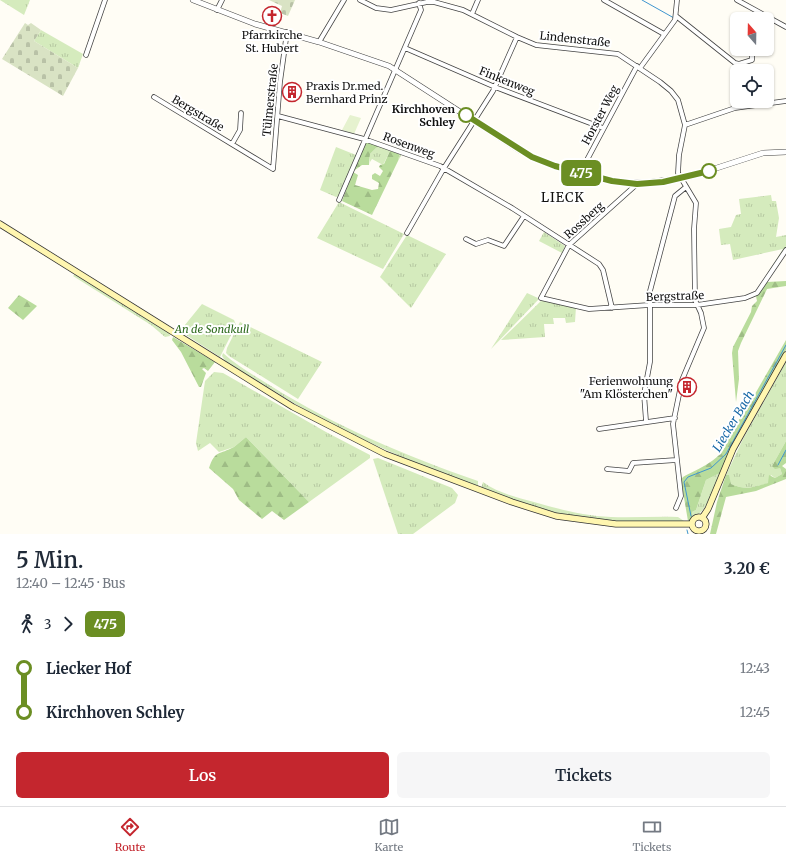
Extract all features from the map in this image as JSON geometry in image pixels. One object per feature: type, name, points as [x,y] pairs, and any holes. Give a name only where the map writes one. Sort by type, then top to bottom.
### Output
[{"type":"main road","points":[[0,224],[293,407],[390,456],[512,502],[568,518],[616,524],[692,524]]},
{"type":"main road","points":[[692,524],[694,519],[702,518],[708,509],[733,449],[786,355]]},
{"type":"main road","points":[[692,524],[695,530],[700,532],[706,524],[702,518]]},
{"type":"street","points":[[86,55],[105,0]]},
{"type":"street","points":[[193,0],[255,24],[319,42],[396,70],[473,121],[532,157],[580,173],[618,182],[637,184],[681,179],[763,153],[786,152]]},
{"type":"street","points":[[217,10],[222,0]]},
{"type":"street","points":[[319,42],[344,0]]},
{"type":"street","name":"Lindenstraße","points":[[360,0],[376,8],[391,10],[419,3],[434,2],[464,10],[516,37],[547,46],[612,52],[622,55],[675,94],[680,104],[685,124],[678,165],[681,179]]},
{"type":"street","points":[[472,14],[478,0]]},
{"type":"street","points":[[604,0],[664,34]]},
{"type":"street","points":[[677,0],[676,16],[735,63],[751,61],[752,56]]},
{"type":"street","points":[[737,0],[758,12]]},
{"type":"street","points":[[339,200],[364,139],[396,70],[421,10],[419,3]]},
{"type":"street","name":"Horster Weg","points":[[580,173],[603,128],[638,67],[676,16]]},
{"type":"street","points":[[774,21],[786,27]]},
{"type":"street","name":"Tülmerstraße","points":[[273,169],[287,32]]},
{"type":"street","points":[[407,233],[444,168],[495,87],[516,37]]},
{"type":"street","name":"Finkenweg","points":[[405,48],[495,87],[603,128]]},
{"type":"street","name":"Bergstraße","points":[[154,97],[273,169]]},
{"type":"street","points":[[685,124],[735,108],[786,101]]},
{"type":"street","name":"Bergstraße","points":[[232,144],[240,130],[241,113]]},
{"type":"street","name":"Rosenweg","points":[[278,116],[364,139],[444,168],[524,216],[592,259],[603,268],[612,308]]},
{"type":"street","points":[[676,508],[681,496],[673,424],[682,380],[704,328],[695,300],[694,254],[696,203],[681,179]]},
{"type":"street","name":"Rossberg","points":[[542,298],[569,245],[637,184]]},
{"type":"street","points":[[646,421],[644,392],[650,369],[650,291],[675,196],[686,187]]},
{"type":"street","points":[[504,246],[524,216]]},
{"type":"street","points":[[466,239],[476,244],[488,240],[504,246],[506,251]]},
{"type":"street","name":"Bergstraße","points":[[542,298],[589,308],[612,308],[649,305],[697,305],[745,298],[757,293],[786,250]]},
{"type":"street","points":[[599,428],[674,418]]},
{"type":"street","points":[[607,469],[629,471],[633,464],[676,460]]},
{"type":"green space","points":[[0,0],[30,0],[24,15]]},
{"type":"green space","points":[[269,0],[295,0],[288,16],[280,13],[282,6]]},
{"type":"green space","points":[[25,23],[28,25],[31,23],[41,30],[34,41],[78,68],[63,96],[2,59]]},
{"type":"green space","points":[[41,30],[83,54],[78,68],[34,41]]},
{"type":"green space","points":[[350,115],[361,118],[354,134],[342,130]]},
{"type":"green space","points":[[365,141],[379,145],[370,154],[369,165],[362,165],[355,170],[353,169]]},
{"type":"green space","points":[[379,145],[402,154],[398,161],[398,157],[390,151],[383,165],[372,159],[370,162],[370,154]]},
{"type":"green space","points":[[336,147],[356,155],[339,196],[336,197],[320,190]]},
{"type":"green space","points":[[390,151],[399,154],[398,161],[372,215],[342,201],[353,172],[358,175],[355,185],[372,190],[378,189],[379,183],[372,179],[372,175],[375,173],[380,176],[383,171],[379,167],[380,165],[384,164]]},
{"type":"green space","points":[[771,195],[772,201],[776,201],[779,218],[776,237],[786,235],[786,249],[765,277],[783,249],[733,260],[730,244],[721,245],[719,229],[731,227],[736,215],[741,214],[739,199]]},
{"type":"green space","points":[[339,202],[404,234],[383,269],[317,238]]},
{"type":"green space","points":[[544,232],[565,246],[562,253],[539,241]]},
{"type":"green space","points":[[407,235],[446,254],[411,308],[380,277]]},
{"type":"green space","points":[[75,274],[169,332],[170,336],[165,337],[151,325],[73,276]]},
{"type":"green space","points":[[786,281],[786,286],[767,289],[741,343],[738,351],[739,379],[736,402],[732,353],[733,347],[751,312],[752,306],[757,301],[756,296],[767,282]]},
{"type":"green space","points":[[527,293],[538,298],[538,300],[491,349]]},
{"type":"green space","points":[[19,295],[37,306],[23,320],[8,308]]},
{"type":"green space","points":[[542,300],[576,307],[575,322],[566,323],[565,318],[553,318],[554,324],[544,324],[545,337],[501,340]]},
{"type":"green space","name":"An de Sondkull","points":[[202,304],[234,320],[236,325],[220,357],[180,331]]},
{"type":"green space","points":[[240,322],[322,362],[298,399],[226,353]]},
{"type":"green space","points":[[173,337],[215,362],[208,371],[204,368],[202,369],[206,373],[201,387],[199,387],[181,352],[172,340]]},
{"type":"green space","points":[[786,340],[786,350],[753,408],[720,473],[706,480],[696,510],[692,512],[693,518],[688,521],[681,480],[683,477],[710,463],[722,452],[726,440],[723,439],[720,444],[716,444],[724,432],[730,434],[731,430],[727,427],[728,424],[737,424],[744,409],[747,408]]},
{"type":"green space","points":[[223,353],[252,375],[320,414],[398,451],[478,481],[478,485],[477,486],[413,462],[342,430],[317,417],[226,362],[222,356]]},
{"type":"green space","points":[[786,362],[786,441],[772,466],[780,468],[782,474],[775,478],[771,475],[769,483],[754,487],[746,488],[731,484],[726,475],[743,439]]},
{"type":"green space","points":[[214,372],[223,373],[326,432],[370,455],[370,458],[309,502],[246,437],[234,447],[219,452],[210,443],[198,451],[196,443],[205,381]]},
{"type":"green space","points":[[246,437],[309,502],[284,520],[272,511],[262,519],[239,500],[233,489],[209,468],[213,458],[218,454],[234,447]]},
{"type":"green space","points":[[786,441],[786,463],[782,466],[786,469],[786,479],[756,491],[726,497],[716,534],[710,534],[717,502],[726,475],[729,475],[731,484],[746,488],[768,483],[769,475],[775,478],[782,474],[780,468],[775,469],[772,466]]},
{"type":"green space","points":[[378,458],[452,488],[458,495],[455,503],[413,534],[398,534],[373,459]]},
{"type":"green space","points":[[720,473],[709,501],[705,507],[695,517],[688,521],[693,518],[692,512],[696,510],[706,480]]},
{"type":"green space","points":[[483,482],[501,492],[581,514],[611,517],[678,517],[684,521],[620,522],[589,519],[557,513],[519,502],[481,488]]},
{"type":"waterway","points":[[642,0],[674,18]]},
{"type":"waterway","name":"Liecker Bach","points":[[691,516],[684,482],[688,477],[711,468],[726,454],[786,345]]},
{"type":"waterway","points":[[778,465],[786,450]]},
{"type":"waterway","name":"Liecker Bach","points":[[687,530],[688,534]]},
{"type":"bus line","name":"475","points":[[466,115],[519,150],[543,162],[612,181],[637,184],[663,182],[681,179],[709,171]]},
{"type":"place","name":"Pfarrkirche St. Hubert","points":[[272,16]]},
{"type":"place","name":"Praxis Dr.med. Bernhard Prinz","points":[[292,92]]},
{"type":"place","name":"Kirchhoven Schley","points":[[466,115]]},
{"type":"place","name":"Ferienwohnung \"Am Klösterchen\"","points":[[687,387]]},
{"type":"district","name":"LIECK","points":[[563,197]]}]
